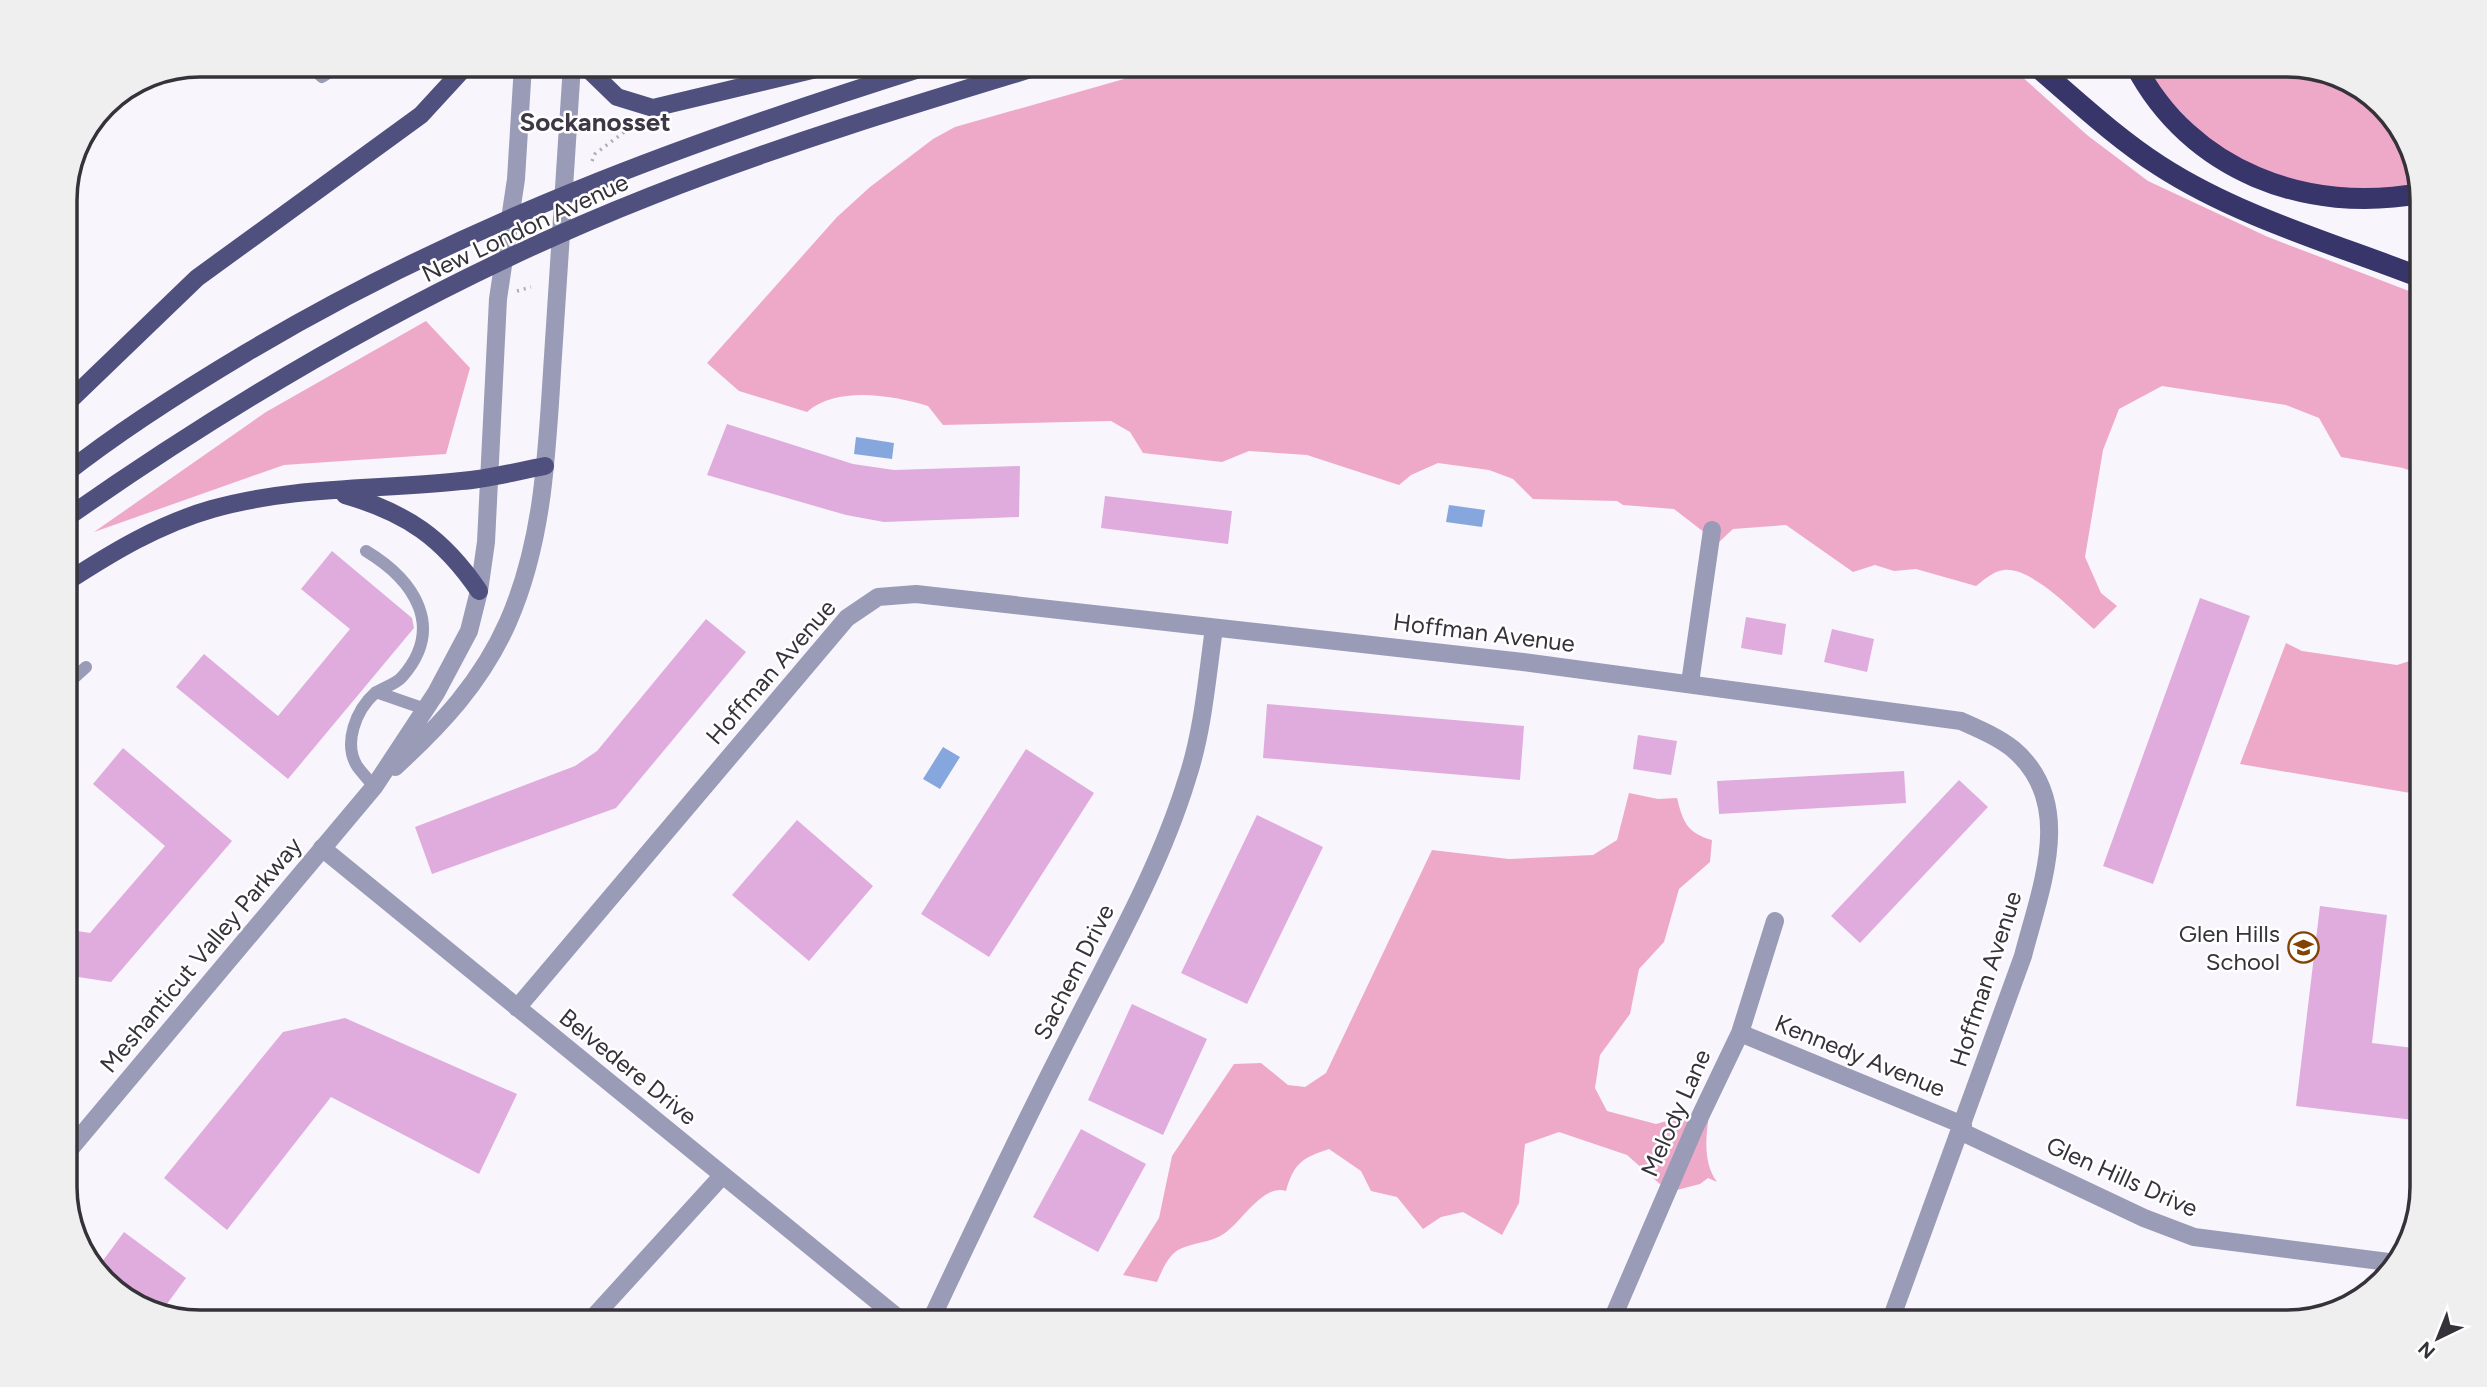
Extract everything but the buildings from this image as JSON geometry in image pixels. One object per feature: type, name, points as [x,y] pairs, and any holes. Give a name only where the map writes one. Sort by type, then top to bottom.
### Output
[{"type":"highway","points":[[2049,77],[2117,136],[2185,181],[2236,206],[2410,273]]},
{"type":"highway","points":[[2142,77],[2158,102],[2194,140],[2214,156],[2260,180],[2313,196],[2340,200],[2410,195]]},
{"type":"main road","points":[[77,393],[197,278],[421,115],[456,77]]},
{"type":"main road","points":[[596,77],[617,97],[653,108],[783,77]]},
{"type":"main road","name":"New London Avenue","points":[[77,465],[140,419],[271,338],[406,265],[562,195],[734,128],[894,77]]},
{"type":"main road","name":"New London Avenue","points":[[77,511],[257,393],[391,318],[502,264],[650,197],[820,134],[1005,77]]},
{"type":"main road","points":[[77,578],[154,532],[212,509],[272,497],[488,477],[545,466]]},
{"type":"main road","points":[[332,491],[369,502],[420,527],[449,551],[479,591]]},
{"type":"street","name":"Meshanticut Valley Parkway","points":[[77,1142],[374,786],[460,652],[469,631],[479,591],[486,542],[502,264],[516,179],[522,77]]},
{"type":"street","name":"Meshanticut Valley Parkway","points":[[374,786],[453,711],[494,649],[517,598],[531,555],[545,466],[571,77]]},
{"type":"street","points":[[1690,683],[1712,530]]},
{"type":"street","name":"Hoffman Avenue","points":[[517,1008],[847,618],[878,597],[916,594],[1214,628],[1690,683],[1961,721],[1998,738],[2034,772],[2045,795],[2050,826],[2039,906],[1894,1310]]},
{"type":"street","name":"Sachem Drive","points":[[936,1310],[1018,1135],[1144,887],[1172,825],[1188,777],[1203,711],[1214,628]]},
{"type":"street","name":"Belvedere Drive","points":[[322,848],[888,1310]]},
{"type":"street","name":"Melody Lane","points":[[1616,1310],[1695,1127],[1740,1033],[1776,921]]},
{"type":"street","name":"Kennedy Avenue","points":[[1740,1033],[1961,1128]]},
{"type":"street","name":"Glen Hills Drive","points":[[1961,1128],[2144,1218],[2194,1237],[2384,1261]]},
{"type":"street","points":[[600,1310],[722,1176]]},
{"type":"lane","points":[[366,551],[387,564],[405,581],[423,620],[420,651],[401,678],[376,692],[355,723],[351,743],[356,764],[374,786]]},
{"type":"lane","points":[[77,675],[86,667]]},
{"type":"lane","points":[[376,692],[425,709]]},
{"type":"path","points":[[592,161],[595,154],[643,117]]},
{"type":"path","points":[[583,155],[595,154]]},
{"type":"path","points":[[516,292],[531,287]]},
{"type":"shaded area","points":[[1131,77],[2022,77],[2087,135],[2148,181],[2268,237],[2410,291],[2410,471],[2341,457],[2319,418],[2286,405],[2162,386],[2119,409],[2103,450],[2085,557],[2101,593],[2117,606],[2094,629],[2040,583],[2015,571],[1996,572],[1976,586],[1916,569],[1894,571],[1875,565],[1853,572],[1786,525],[1733,529],[1718,543],[1674,509],[1623,505],[1617,501],[1533,499],[1513,479],[1489,470],[1438,463],[1411,475],[1399,485],[1307,455],[1249,451],[1222,462],[1143,453],[1130,432],[1111,421],[943,425],[928,406],[865,395],[833,399],[807,412],[739,391],[707,363],[837,217],[870,187],[933,139],[955,127]]},
{"type":"shaded area","points":[[2149,77],[2287,77],[2334,86],[2368,108],[2389,132],[2403,161],[2410,190],[2318,190],[2220,155]]},
{"type":"shaded area","points":[[426,321],[470,368],[446,454],[284,465],[94,532],[266,412]]},
{"type":"shaded area","points":[[2286,643],[2302,651],[2397,665],[2410,661],[2410,793],[2240,764]]},
{"type":"shaded area","points":[[1629,793],[1658,799],[1677,798],[1687,825],[1697,834],[1712,840],[1710,862],[1679,889],[1664,942],[1639,969],[1630,1014],[1600,1055],[1595,1088],[1607,1111],[1656,1124],[1710,1109],[1707,1156],[1717,1182],[1708,1178],[1700,1184],[1669,1192],[1627,1155],[1559,1132],[1525,1144],[1519,1203],[1502,1235],[1463,1212],[1441,1217],[1423,1229],[1397,1197],[1371,1191],[1361,1171],[1329,1149],[1300,1163],[1292,1174],[1286,1191],[1270,1192],[1225,1233],[1174,1253],[1165,1264],[1157,1282],[1123,1275],[1159,1218],[1172,1156],[1234,1064],[1261,1063],[1288,1085],[1305,1087],[1326,1073],[1432,850],[1509,859],[1593,855],[1617,840]]},
{"type":"water","points":[[856,437],[894,443],[892,459],[854,454]]},
{"type":"water","points":[[1449,505],[1485,510],[1482,527],[1446,522]]},
{"type":"water","points":[[943,747],[960,757],[940,789],[923,779]]},
{"type":"place","name":"Glen Hills School","points":[[2303,948]]},
{"type":"district","name":"Sockanosset","points":[[595,122]]}]
